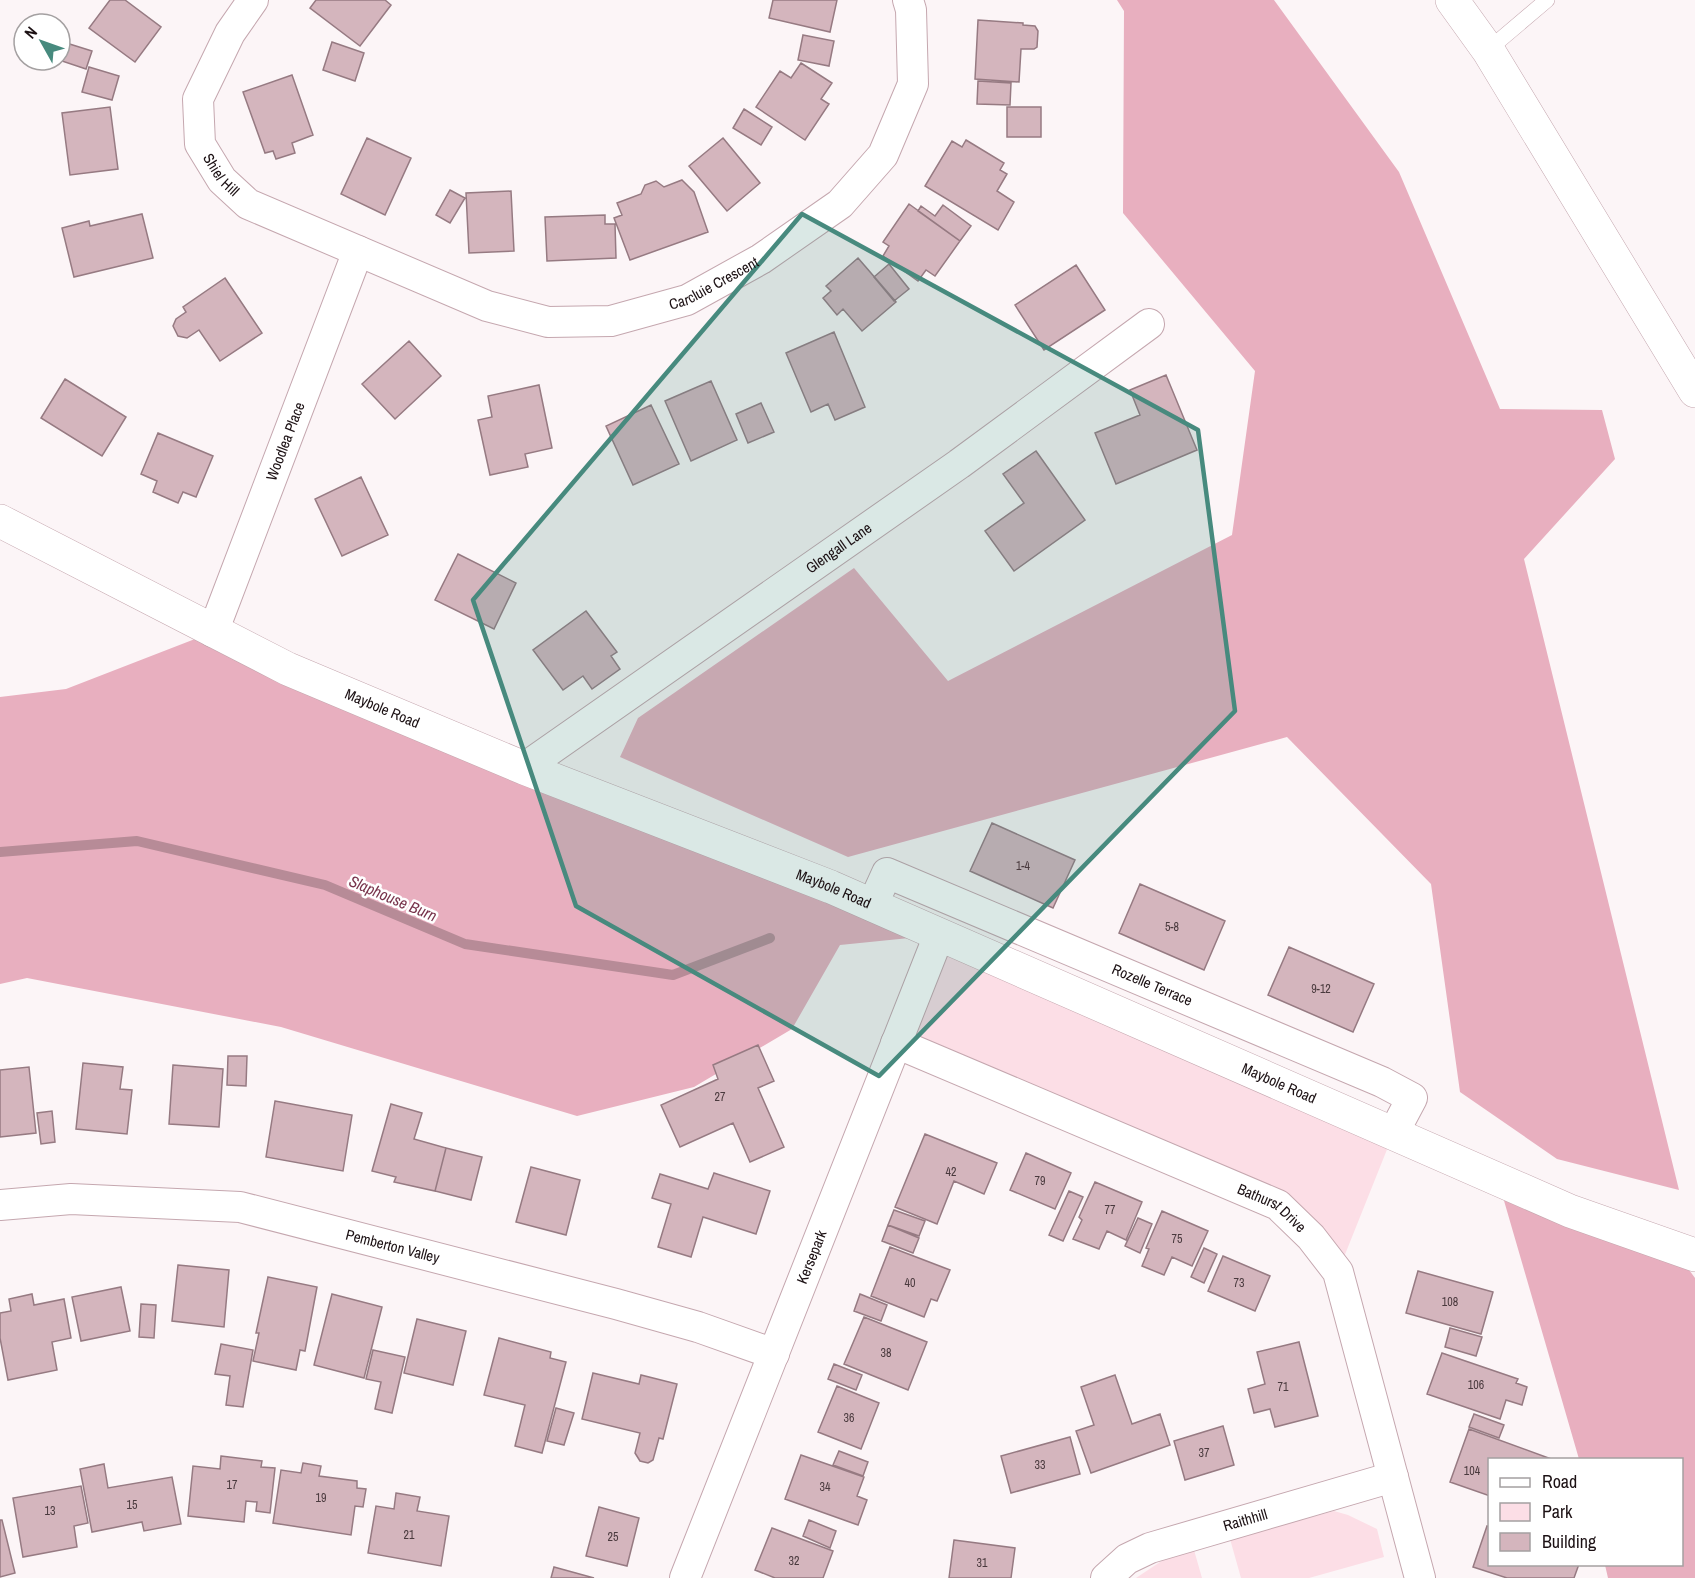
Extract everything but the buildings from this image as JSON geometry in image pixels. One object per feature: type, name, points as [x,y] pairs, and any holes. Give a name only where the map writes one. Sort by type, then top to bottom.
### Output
[{"type":"main road","points":[[1452,0],[1488,50],[1695,391]]},
{"type":"main road","name":"Maybole Road","points":[[0,521],[288,669],[524,768],[831,887],[1394,1132],[1498,1180],[1570,1211],[1687,1256]]},
{"type":"street","name":"Shiel Hill","points":[[253,0],[230,33],[198,99],[200,144],[222,180],[248,204],[358,251]]},
{"type":"street","name":"Carcluie Crescent","points":[[358,251],[487,306],[548,322],[611,321],[687,300],[761,258],[840,204],[883,155],[913,84],[911,10],[908,0]]},
{"type":"street","name":"Woodlea Place","points":[[213,632],[358,251]]},
{"type":"street","name":"Glengall Lane","points":[[524,768],[949,470],[1149,324]]},
{"type":"street","name":"Rozelle Terrace","points":[[872,906],[887,873],[1382,1082],[1412,1098],[1394,1132]]},
{"type":"street","name":"Kersepark","points":[[685,1578],[939,935]]},
{"type":"street","name":"Bathurst Drive","points":[[896,1043],[1278,1205],[1311,1237],[1338,1272],[1420,1578]]},
{"type":"street","name":"Pemberton Valley","points":[[0,1205],[71,1199],[240,1207],[616,1304],[699,1327],[774,1354]]},
{"type":"street","name":"Raithhill","points":[[1107,1578],[1127,1559],[1150,1548],[1393,1477]]},
{"type":"lane","points":[[1488,50],[1547,0]]},
{"type":"highlighted area","points":[[802,214],[1198,430],[1235,711],[879,1076],[576,906],[473,600]]},
{"type":"green space","points":[[939,935],[1394,1132],[1338,1272],[1311,1237],[896,1043]]},
{"type":"green space","points":[[1334,1511],[1377,1529],[1384,1557],[1309,1578],[1241,1578],[1230,1539]]},
{"type":"green space","points":[[1194,1550],[1202,1578],[1136,1578],[1166,1558]]},
{"type":"shaded area","points":[[1117,0],[1274,0],[1399,172],[1500,409],[1602,410],[1615,459],[1524,559],[1679,1190],[1557,1159],[1460,1092],[1431,884],[1287,737],[848,857],[620,757],[638,718],[854,568],[948,681],[1232,535],[1255,371],[1123,213],[1124,11]]},
{"type":"shaded area","points":[[213,632],[939,935],[840,945],[792,1029],[694,1087],[577,1116],[281,1027],[27,978],[0,984],[0,697],[66,689]]},
{"type":"shaded area","points":[[1498,1180],[1672,1247],[1695,1278],[1695,1578],[1608,1578],[1605,1566],[1683,1566],[1683,1458],[1579,1458]]},
{"type":"waterway","name":"Slaphouse Burn","points":[[0,852],[137,841],[325,885],[465,944],[673,975],[770,938]]}]
